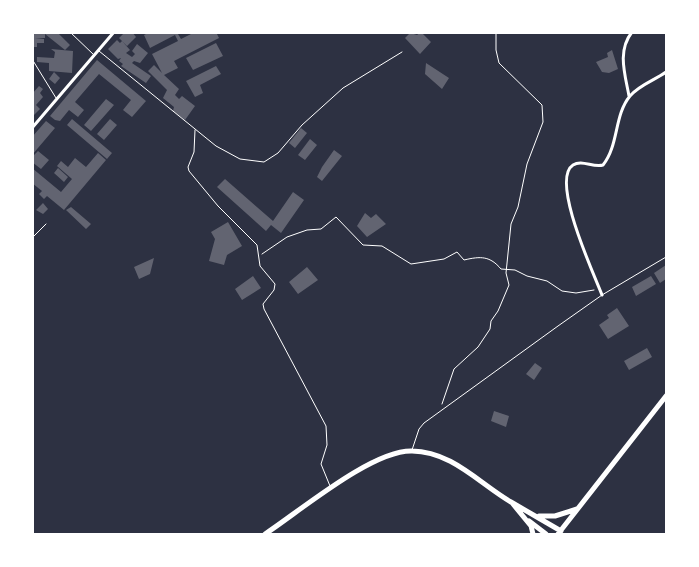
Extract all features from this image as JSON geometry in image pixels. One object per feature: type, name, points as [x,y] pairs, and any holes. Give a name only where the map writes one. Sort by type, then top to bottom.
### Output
[{"type":"highway","points":[[265,534],[378,458],[412,450],[431,453],[454,463],[559,533],[666,396]]},
{"type":"highway","points":[[511,502],[526,519],[546,534]]},
{"type":"highway","points":[[536,516],[554,516],[581,507]]},
{"type":"highway","points":[[526,519],[533,534]]},
{"type":"street","points":[[32,128],[114,32]]},
{"type":"street","points":[[630,96],[624,72],[623,50],[626,40],[632,32]]},
{"type":"street","points":[[602,295],[572,216],[566,182],[572,165],[578,163],[599,166],[607,160],[620,118],[630,96],[666,72]]},
{"type":"lane","points":[[70,32],[95,55]]},
{"type":"lane","points":[[99,51],[216,146],[240,159],[252,162],[269,160],[343,88],[402,52]]},
{"type":"lane","points":[[32,59],[57,98]]},
{"type":"lane","points":[[195,130],[194,152],[188,167],[189,172],[231,220],[253,239],[257,245],[260,266],[275,284],[274,290],[264,304],[264,310],[326,426],[327,445],[321,464],[332,489]]},
{"type":"lane","points":[[32,238],[46,224]]},
{"type":"lane","points":[[412,450],[419,430],[440,412],[602,295],[666,257]]},
{"type":"path","points":[[440,412],[454,369],[478,347],[490,329],[491,319],[498,311],[509,285],[507,269],[511,224],[518,207],[527,164],[542,129],[544,110],[502,67],[497,58],[496,32]]},
{"type":"path","points":[[259,255],[271,250],[287,238],[307,230],[318,230],[336,216],[362,245],[382,246],[411,264],[444,259],[457,252],[464,260],[484,256],[496,262],[501,269],[507,269],[547,281],[556,289],[568,293],[600,289]]},
{"type":"building","points":[[57,32],[70,45],[65,50],[45,34],[45,38],[35,38],[44,39],[44,43],[37,43],[37,47],[32,47],[33,33]]},
{"type":"building","points":[[125,32],[132,32],[136,37],[127,46],[119,38]]},
{"type":"building","points":[[150,32],[181,32],[178,34],[181,39],[195,32],[216,32],[219,38],[174,61],[178,68],[164,75],[179,89],[175,95],[179,99],[182,96],[195,106],[185,120],[173,111],[174,107],[163,98],[167,90],[148,71],[154,65],[162,73],[152,54],[178,41],[175,35],[150,48],[144,35]]},
{"type":"building","points":[[407,32],[417,35],[421,32],[431,42],[420,54],[405,38],[409,34]]},
{"type":"building","points":[[117,40],[120,43],[122,41],[130,50],[126,53],[132,57],[135,54],[132,51],[137,44],[148,53],[140,63],[134,61],[132,63],[151,76],[146,83],[121,66],[123,64],[119,61],[121,58],[118,59],[108,49]]},
{"type":"building","points":[[216,43],[223,56],[193,70],[186,58]]},
{"type":"building","points":[[51,49],[73,51],[72,73],[49,71],[49,63],[37,62],[37,57],[54,58],[55,52]]},
{"type":"building","points":[[612,50],[618,69],[609,73],[602,72],[596,62],[608,57],[607,53]]},
{"type":"building","points":[[97,60],[146,101],[132,117],[123,110],[131,100],[99,74],[75,102],[84,110],[78,117],[69,110],[60,121],[55,120],[50,116]]},
{"type":"building","points":[[426,63],[449,78],[442,89],[425,74]]},
{"type":"building","points":[[216,66],[221,74],[200,85],[203,93],[195,97],[186,81]]},
{"type":"building","points":[[54,72],[60,78],[55,84],[49,79]]},
{"type":"building","points":[[39,86],[43,89],[40,93],[43,97],[36,105],[40,109],[32,117],[32,94]]},
{"type":"building","points":[[106,99],[114,105],[91,131],[84,125]]},
{"type":"building","points":[[72,119],[112,153],[107,159],[67,125]]},
{"type":"building","points":[[110,119],[117,125],[104,140],[97,134]]},
{"type":"building","points":[[46,121],[55,128],[32,155],[32,137]]},
{"type":"building","points":[[301,128],[307,133],[295,148],[289,143]]},
{"type":"building","points":[[310,139],[317,145],[305,160],[298,155]]},
{"type":"building","points":[[334,150],[342,156],[322,181],[317,177]]},
{"type":"building","points":[[38,151],[49,160],[41,169],[32,162],[32,157]]},
{"type":"building","points":[[98,153],[106,160],[64,210],[47,196],[44,199],[39,194],[42,191],[32,183],[32,168],[61,192],[72,179],[57,166],[61,161],[68,167],[75,158],[86,167]]},
{"type":"building","points":[[58,168],[68,177],[64,182],[54,173]]},
{"type":"building","points":[[225,179],[273,221],[293,192],[304,200],[281,233],[271,225],[266,231],[217,187]]},
{"type":"building","points":[[43,203],[48,209],[43,214],[36,210]]},
{"type":"building","points":[[71,207],[91,224],[86,229],[66,210]]},
{"type":"building","points":[[365,213],[371,218],[376,214],[386,224],[367,237],[357,226]]},
{"type":"building","points":[[228,222],[242,246],[227,255],[224,265],[209,261],[215,239],[211,232]]},
{"type":"building","points":[[154,258],[150,274],[139,279],[134,267]]},
{"type":"building","points":[[666,265],[666,279],[660,283],[654,273]]},
{"type":"building","points":[[307,267],[318,280],[298,294],[289,282]]},
{"type":"building","points":[[253,276],[261,288],[242,300],[235,289]]},
{"type":"building","points":[[651,276],[656,284],[636,296],[632,287]]},
{"type":"building","points":[[617,308],[629,326],[608,339],[599,325],[609,318],[607,315]]},
{"type":"building","points":[[647,348],[652,357],[629,370],[624,361]]},
{"type":"building","points":[[535,363],[542,368],[534,380],[526,374]]},
{"type":"building","points":[[494,411],[509,416],[506,427],[491,421]]}]
